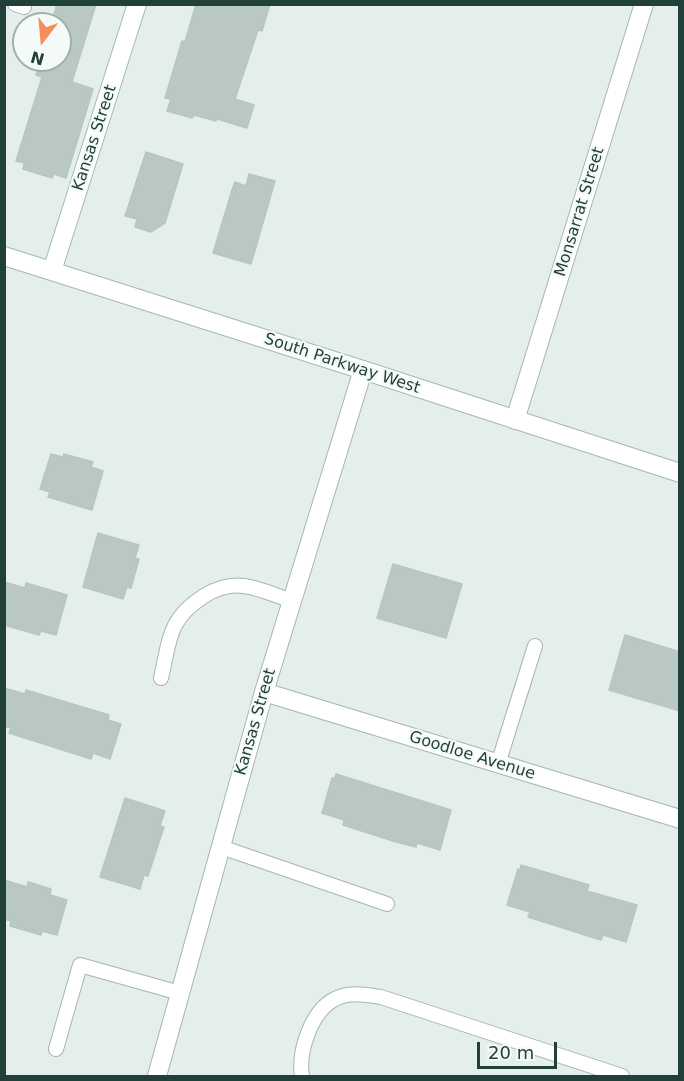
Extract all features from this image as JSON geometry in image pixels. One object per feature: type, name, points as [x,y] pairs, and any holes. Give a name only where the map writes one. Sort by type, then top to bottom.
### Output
[{"type":"street","name":"Kansas Street","points":[[52,271],[137,4]]},
{"type":"street","name":"Monsarrat Street","points":[[515,420],[644,4]]},
{"type":"street","name":"South Parkway West","points":[[4,256],[680,473]]},
{"type":"street","name":"Kansas Street","points":[[157,1077],[264,692],[363,370]]},
{"type":"street","name":"Goodloe Avenue","points":[[264,692],[680,819]]},
{"type":"lane","points":[[161,678],[170,635],[179,617],[187,608],[215,588],[233,585],[246,586],[292,601]]},
{"type":"lane","points":[[498,764],[535,646]]},
{"type":"lane","points":[[221,847],[387,904]]},
{"type":"lane","points":[[56,1049],[80,964],[180,993]]},
{"type":"lane","points":[[302,1077],[300,1065],[307,1037],[318,1014],[334,999],[355,993],[381,997],[592,1072],[622,1077]]},
{"type":"building","points":[[57,4],[96,4],[72,82],[93,89],[66,178],[54,174],[52,178],[23,169],[24,163],[16,161],[42,77],[36,75],[37,72],[72,72],[72,12],[55,12]]},
{"type":"building","points":[[196,4],[270,4],[262,31],[258,30],[235,99],[254,105],[247,128],[217,119],[216,121],[194,115],[192,118],[167,111],[171,99],[165,98]]},
{"type":"building","points":[[146,152],[183,164],[165,223],[151,232],[135,227],[137,219],[125,216]]},
{"type":"building","points":[[249,174],[275,181],[251,264],[213,253],[235,182],[246,186]]},
{"type":"building","points":[[51,454],[63,457],[64,454],[93,462],[91,467],[103,471],[92,510],[48,497],[50,492],[40,489]]},
{"type":"building","points":[[98,533],[139,545],[135,558],[139,559],[131,588],[127,587],[123,599],[83,587]]},
{"type":"building","points":[[393,564],[462,584],[446,638],[377,618]]},
{"type":"building","points":[[4,582],[25,588],[26,583],[67,595],[56,635],[41,631],[39,635],[4,625]]},
{"type":"building","points":[[625,635],[680,652],[680,711],[609,690]]},
{"type":"building","points":[[4,688],[25,694],[26,690],[109,715],[108,720],[121,724],[110,759],[93,753],[91,759],[9,733],[11,728],[4,726]]},
{"type":"building","points":[[336,774],[451,810],[440,850],[417,843],[416,847],[396,842],[343,825],[344,820],[322,813],[332,778],[335,778]]},
{"type":"building","points":[[125,798],[165,811],[160,826],[164,827],[148,876],[144,875],[140,889],[100,877]]},
{"type":"building","points":[[521,865],[589,885],[587,891],[637,905],[626,942],[603,935],[601,940],[528,917],[530,912],[507,905]]},
{"type":"building","points":[[4,880],[27,887],[28,882],[51,889],[50,895],[67,900],[57,935],[42,931],[41,935],[10,926],[11,921],[4,919]]}]
